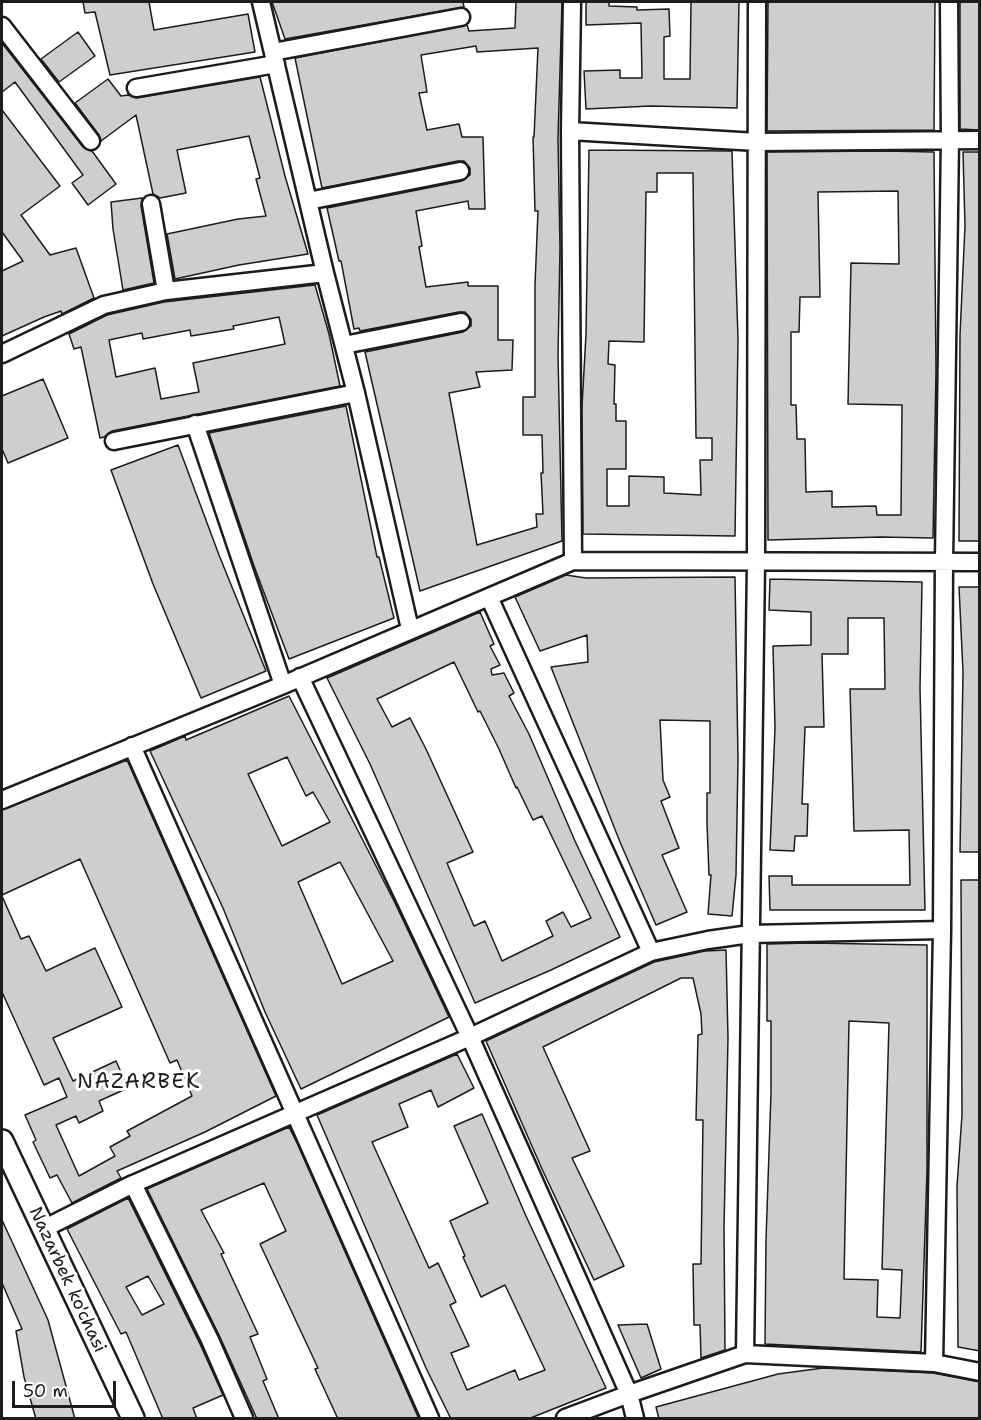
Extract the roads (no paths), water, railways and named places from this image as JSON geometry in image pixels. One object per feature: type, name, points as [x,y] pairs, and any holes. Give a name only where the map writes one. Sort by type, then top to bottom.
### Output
[{"type":"main road","name":"Nazarbek ko'chasi","points":[[2,1140],[133,1419]]},
{"type":"street","points":[[261,2],[356,393],[410,629]]},
{"type":"street","points":[[572,2],[570,131],[573,561]]},
{"type":"street","points":[[745,1354],[756,563],[757,2]]},
{"type":"street","points":[[934,1363],[942,930],[950,140],[949,2]]},
{"type":"street","points":[[136,88],[461,17]]},
{"type":"street","points":[[2,26],[91,141]]},
{"type":"street","points":[[570,131],[757,142],[980,140]]},
{"type":"street","points":[[308,201],[460,171]]},
{"type":"street","points":[[150,204],[166,291]]},
{"type":"street","points":[[2,354],[104,305],[166,291],[325,273]]},
{"type":"street","points":[[344,345],[461,322]]},
{"type":"street","points":[[114,441],[356,393]]},
{"type":"street","points":[[195,424],[283,685]]},
{"type":"street","points":[[2,800],[283,685],[573,561],[756,563],[980,561]]},
{"type":"street","points":[[489,597],[651,952]]},
{"type":"street","points":[[300,677],[470,1036],[629,1394],[635,1419]]},
{"type":"street","points":[[132,746],[430,1419]]},
{"type":"street","points":[[43,1229],[133,1184],[470,1036],[651,952],[750,934],[942,930]]},
{"type":"street","points":[[133,1184],[210,1340],[244,1419]]},
{"type":"street","points":[[565,1419],[745,1354],[934,1363],[980,1372]]},
{"type":"district","name":"NAZARBEK","points":[[139,1083]]}]
